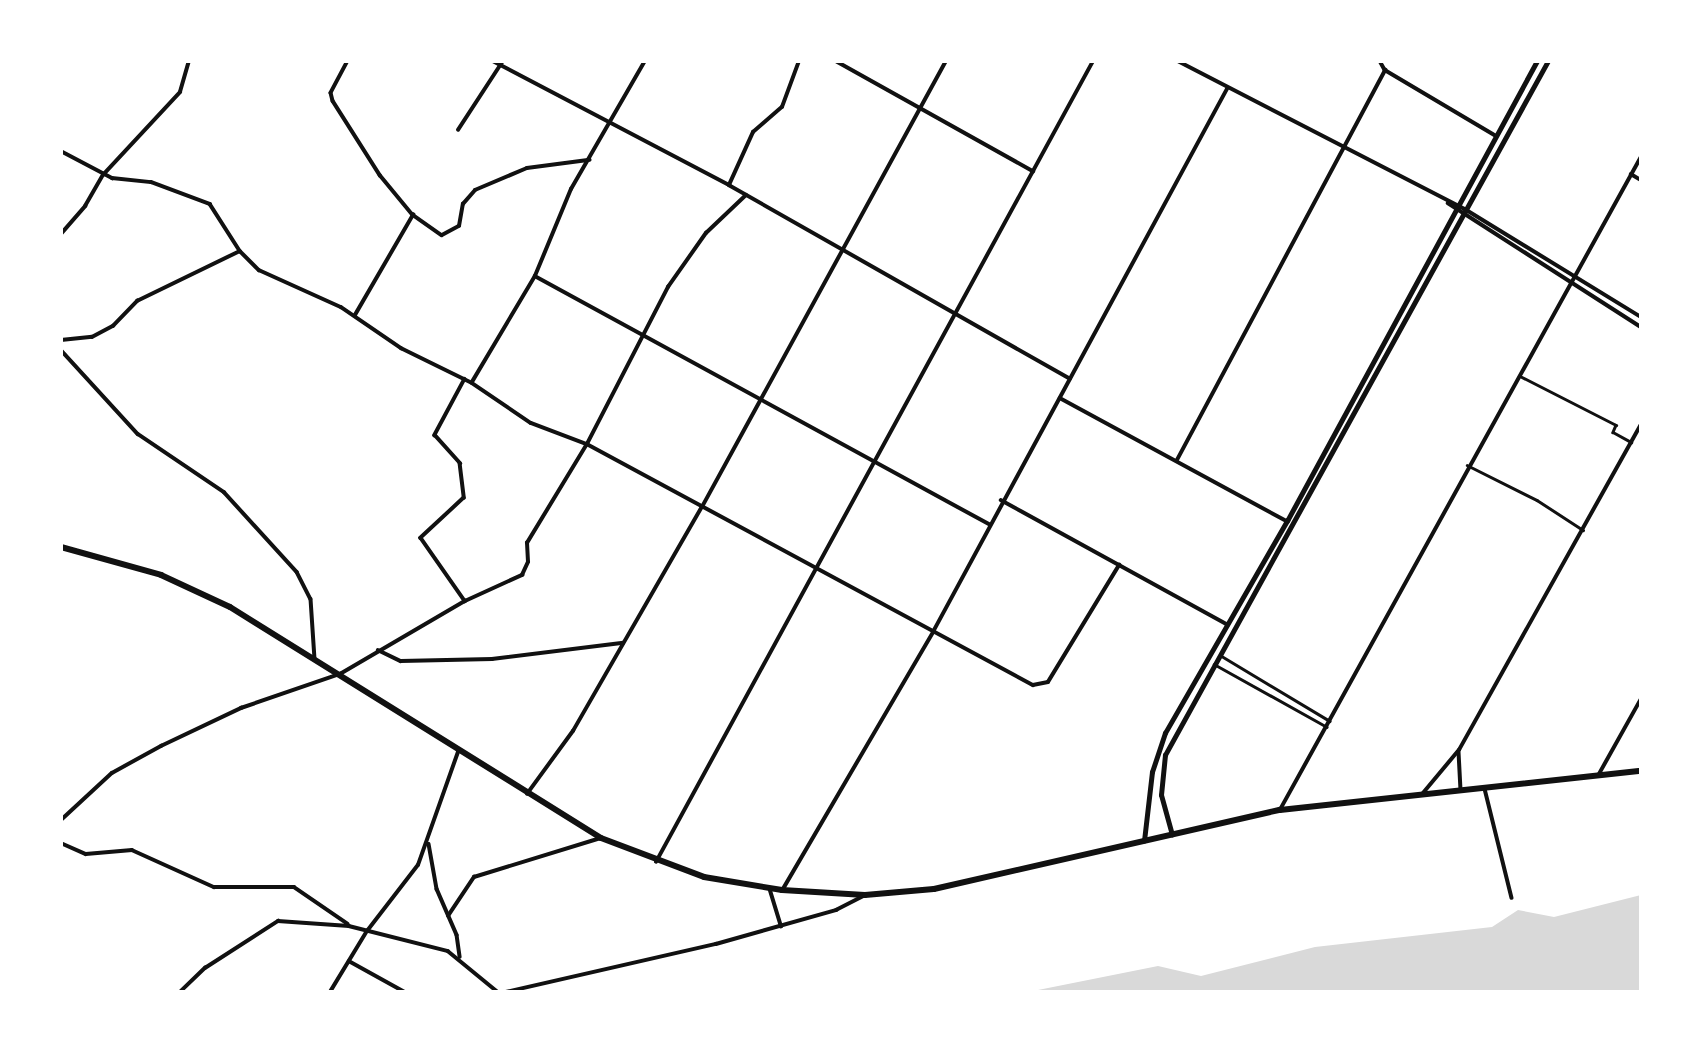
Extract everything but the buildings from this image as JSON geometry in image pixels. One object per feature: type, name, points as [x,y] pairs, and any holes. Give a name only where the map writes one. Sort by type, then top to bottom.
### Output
[{"type":"highway","points":[[61,547],[107,557],[194,589],[340,674],[458,752],[601,838],[656,862],[770,889],[865,895],[975,883],[1280,810],[1641,771]]},
{"type":"street","points":[[61,234],[85,206],[103,175],[180,92],[189,61]]},
{"type":"street","points":[[348,61],[331,97],[380,175],[413,215],[448,236],[459,226],[463,204],[475,190],[527,168],[589,160]]},
{"type":"street","points":[[493,61],[502,63],[729,185],[840,250],[956,311],[1070,379]]},
{"type":"street","points":[[472,383],[535,276],[571,189],[645,61]]},
{"type":"street","points":[[729,185],[753,132],[782,107],[799,61]]},
{"type":"street","points":[[836,61],[921,111],[1033,171]]},
{"type":"street","points":[[526,794],[573,731],[702,507],[759,397],[921,111],[946,61]]},
{"type":"street","points":[[656,862],[1093,61]]},
{"type":"street","points":[[1178,61],[1447,202],[1463,215],[1641,327]]},
{"type":"street","points":[[1380,61],[1385,70],[1496,136]]},
{"type":"street","points":[[1146,841],[1159,745],[1287,521],[1455,207],[1537,61]]},
{"type":"street","points":[[1169,836],[1161,795],[1161,770],[1214,664],[1549,61]]},
{"type":"street","points":[[458,130],[502,63]]},
{"type":"street","points":[[1177,460],[1385,70]]},
{"type":"street","points":[[782,890],[933,632],[1001,500],[1060,398],[1227,89]]},
{"type":"street","points":[[61,151],[103,175],[160,184],[210,204],[240,251],[259,270],[355,315],[401,348],[472,383],[531,423],[587,444],[1032,685],[1048,682],[1119,565]]},
{"type":"street","points":[[1280,810],[1467,466],[1641,157]]},
{"type":"street","points":[[1631,174],[1641,180]]},
{"type":"street","points":[[61,820],[112,773],[160,746],[241,708],[340,674],[464,601],[522,575],[528,562],[527,543],[587,444],[692,249],[746,195]]},
{"type":"street","points":[[1455,207],[1465,209],[1641,317]]},
{"type":"street","points":[[355,315],[413,215]]},
{"type":"street","points":[[61,340],[92,337],[113,326],[137,301],[240,251]]},
{"type":"street","points":[[535,276],[989,524]]},
{"type":"street","points":[[61,350],[138,434],[224,492],[297,572],[314,615],[315,659]]},
{"type":"street","points":[[1520,376],[1616,425],[1613,432],[1631,442]]},
{"type":"street","points":[[464,601],[421,538],[464,498],[460,463],[435,435],[465,379]]},
{"type":"street","points":[[1060,398],[1287,521]]},
{"type":"street","points":[[1423,793],[1459,750],[1641,425]]},
{"type":"street","points":[[1467,466],[1537,500],[1583,530]]},
{"type":"street","points":[[1001,500],[1228,625]]},
{"type":"street","points":[[378,650],[401,662],[492,659],[623,643]]},
{"type":"street","points":[[1220,654],[1330,722]]},
{"type":"street","points":[[1214,664],[1269,691],[1327,727]]},
{"type":"street","points":[[1269,691],[1272,685]]},
{"type":"street","points":[[1283,699],[1287,693]]},
{"type":"street","points":[[1599,775],[1641,699]]},
{"type":"street","points":[[1459,750],[1461,789]]},
{"type":"street","points":[[330,992],[366,931],[408,879],[428,842],[458,752]]},
{"type":"street","points":[[1485,787],[1511,898]]},
{"type":"street","points":[[448,916],[474,877],[601,838]]},
{"type":"street","points":[[428,842],[437,889],[461,958],[488,987],[498,992]]},
{"type":"street","points":[[61,843],[86,854],[132,850],[214,887],[294,887],[349,926]]},
{"type":"street","points":[[770,889],[781,926]]},
{"type":"street","points":[[506,992],[781,926],[836,910],[865,895]]},
{"type":"street","points":[[180,992],[205,968],[278,921],[349,926],[392,935],[461,958]]},
{"type":"street","points":[[349,961],[405,992]]},
{"type":"shaded area","points":[[1641,895],[1641,992],[1028,992],[1158,966],[1201,976],[1315,947],[1492,927],[1518,910],[1554,917]]}]
